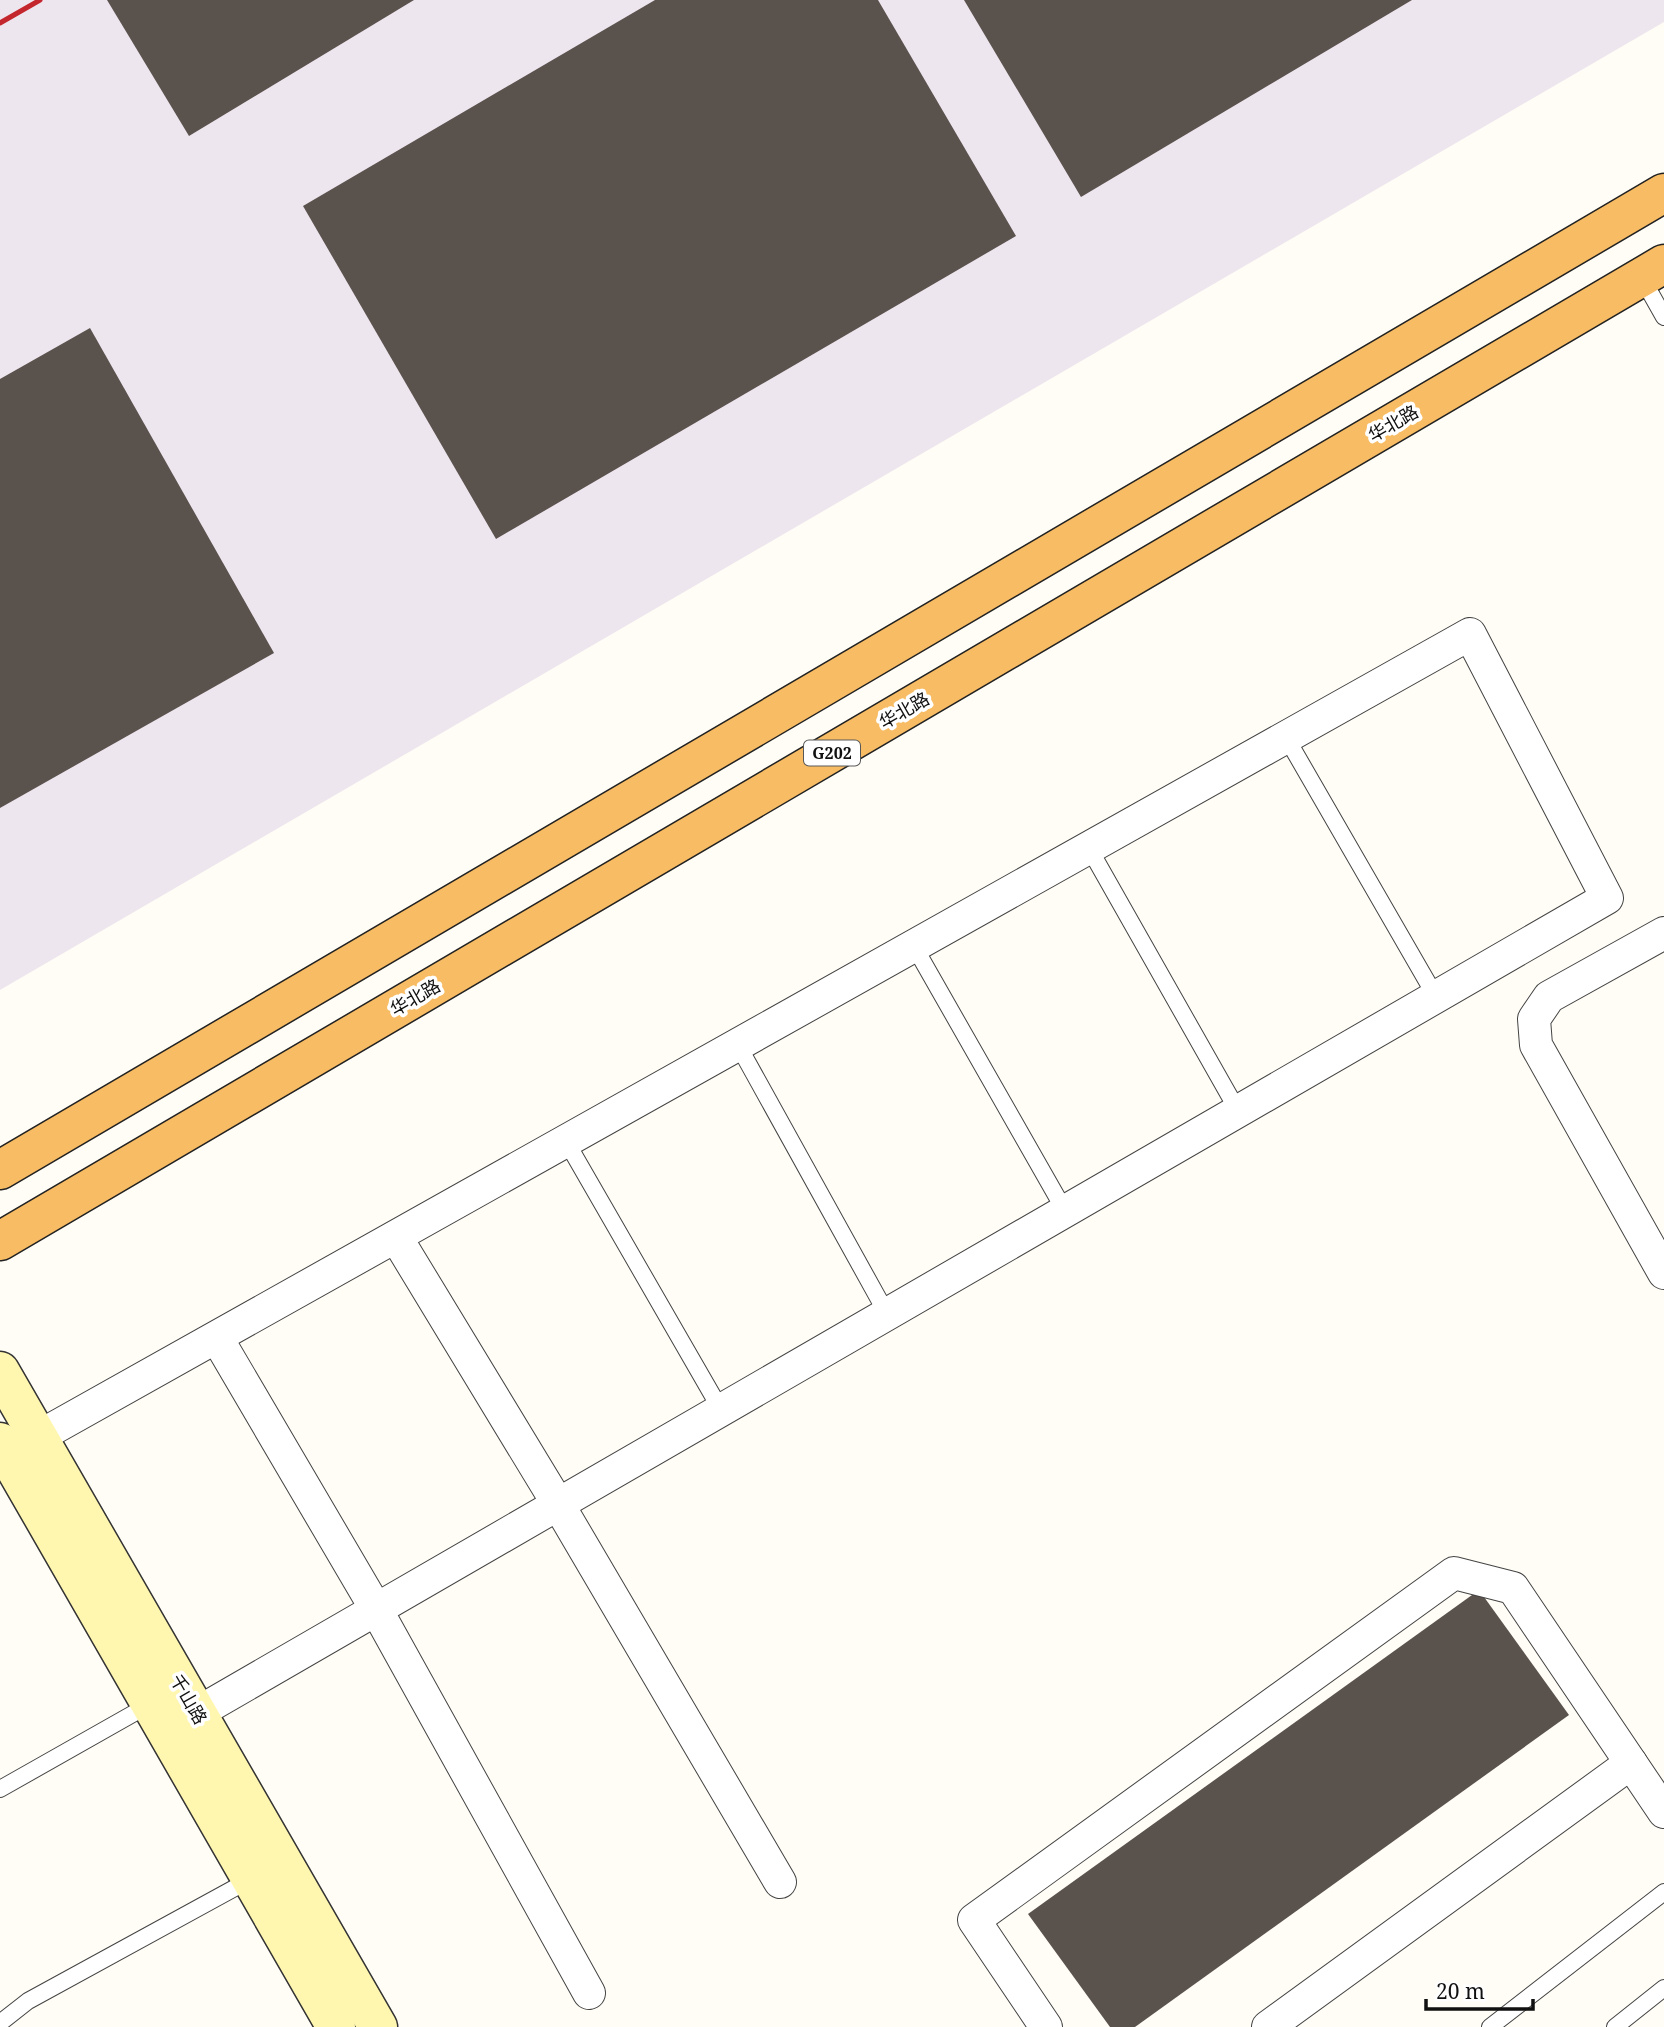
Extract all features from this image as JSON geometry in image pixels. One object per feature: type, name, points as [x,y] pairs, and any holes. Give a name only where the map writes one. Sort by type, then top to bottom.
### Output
[{"type":"highway","points":[[0,1170],[1664,193]]},
{"type":"highway","name":"华北路","points":[[0,1241],[1653,271]]},
{"type":"main road","name":"千山路","points":[[0,1371],[38,1437],[173,1708]]},
{"type":"main road","name":"千山路","points":[[0,1443],[173,1708],[267,1871],[377,2027]]},
{"type":"main road","name":"千山路","points":[[267,1871],[336,2027]]},
{"type":"street","points":[[38,1437],[1470,634],[1607,898],[376,1609],[173,1708]]},
{"type":"street","points":[[1664,933],[1549,997],[1534,1019],[1536,1045],[1664,1273]]},
{"type":"street","points":[[396,1237],[558,1504],[780,1882]]},
{"type":"street","points":[[217,1338],[376,1609],[589,1993]]},
{"type":"street","points":[[1046,2027],[974,1920],[1454,1573],[1513,1588],[1664,1812]]},
{"type":"street","points":[[1268,2027],[1631,1763]]},
{"type":"lane","points":[[1653,271],[1664,317]]},
{"type":"lane","points":[[1286,737],[1436,997]]},
{"type":"lane","points":[[1089,848],[1238,1111]]},
{"type":"lane","points":[[914,946],[1065,1211]]},
{"type":"lane","points":[[738,1045],[887,1314]]},
{"type":"lane","points":[[566,1141],[721,1410]]},
{"type":"lane","points":[[0,1789],[173,1708]]},
{"type":"lane","points":[[0,2023],[28,2001],[267,1871]]},
{"type":"lane","points":[[1490,2027],[1664,1892]]},
{"type":"lane","points":[[1615,2027],[1664,1988]]},
{"type":"shaded area","points":[[0,0],[1664,0],[1664,22],[0,990]]},
{"type":"building","points":[[107,0],[414,0],[189,136]]},
{"type":"building","points":[[655,0],[878,0],[1016,236],[496,539],[303,206]]},
{"type":"building","points":[[964,0],[1412,0],[1081,197]]},
{"type":"building","points":[[90,328],[274,653],[0,808],[0,379]]},
{"type":"building","points":[[1479,1590],[1569,1715],[1135,2027],[1110,2027],[1028,1914]]},
{"type":"railway","points":[[0,23],[40,0]]}]
